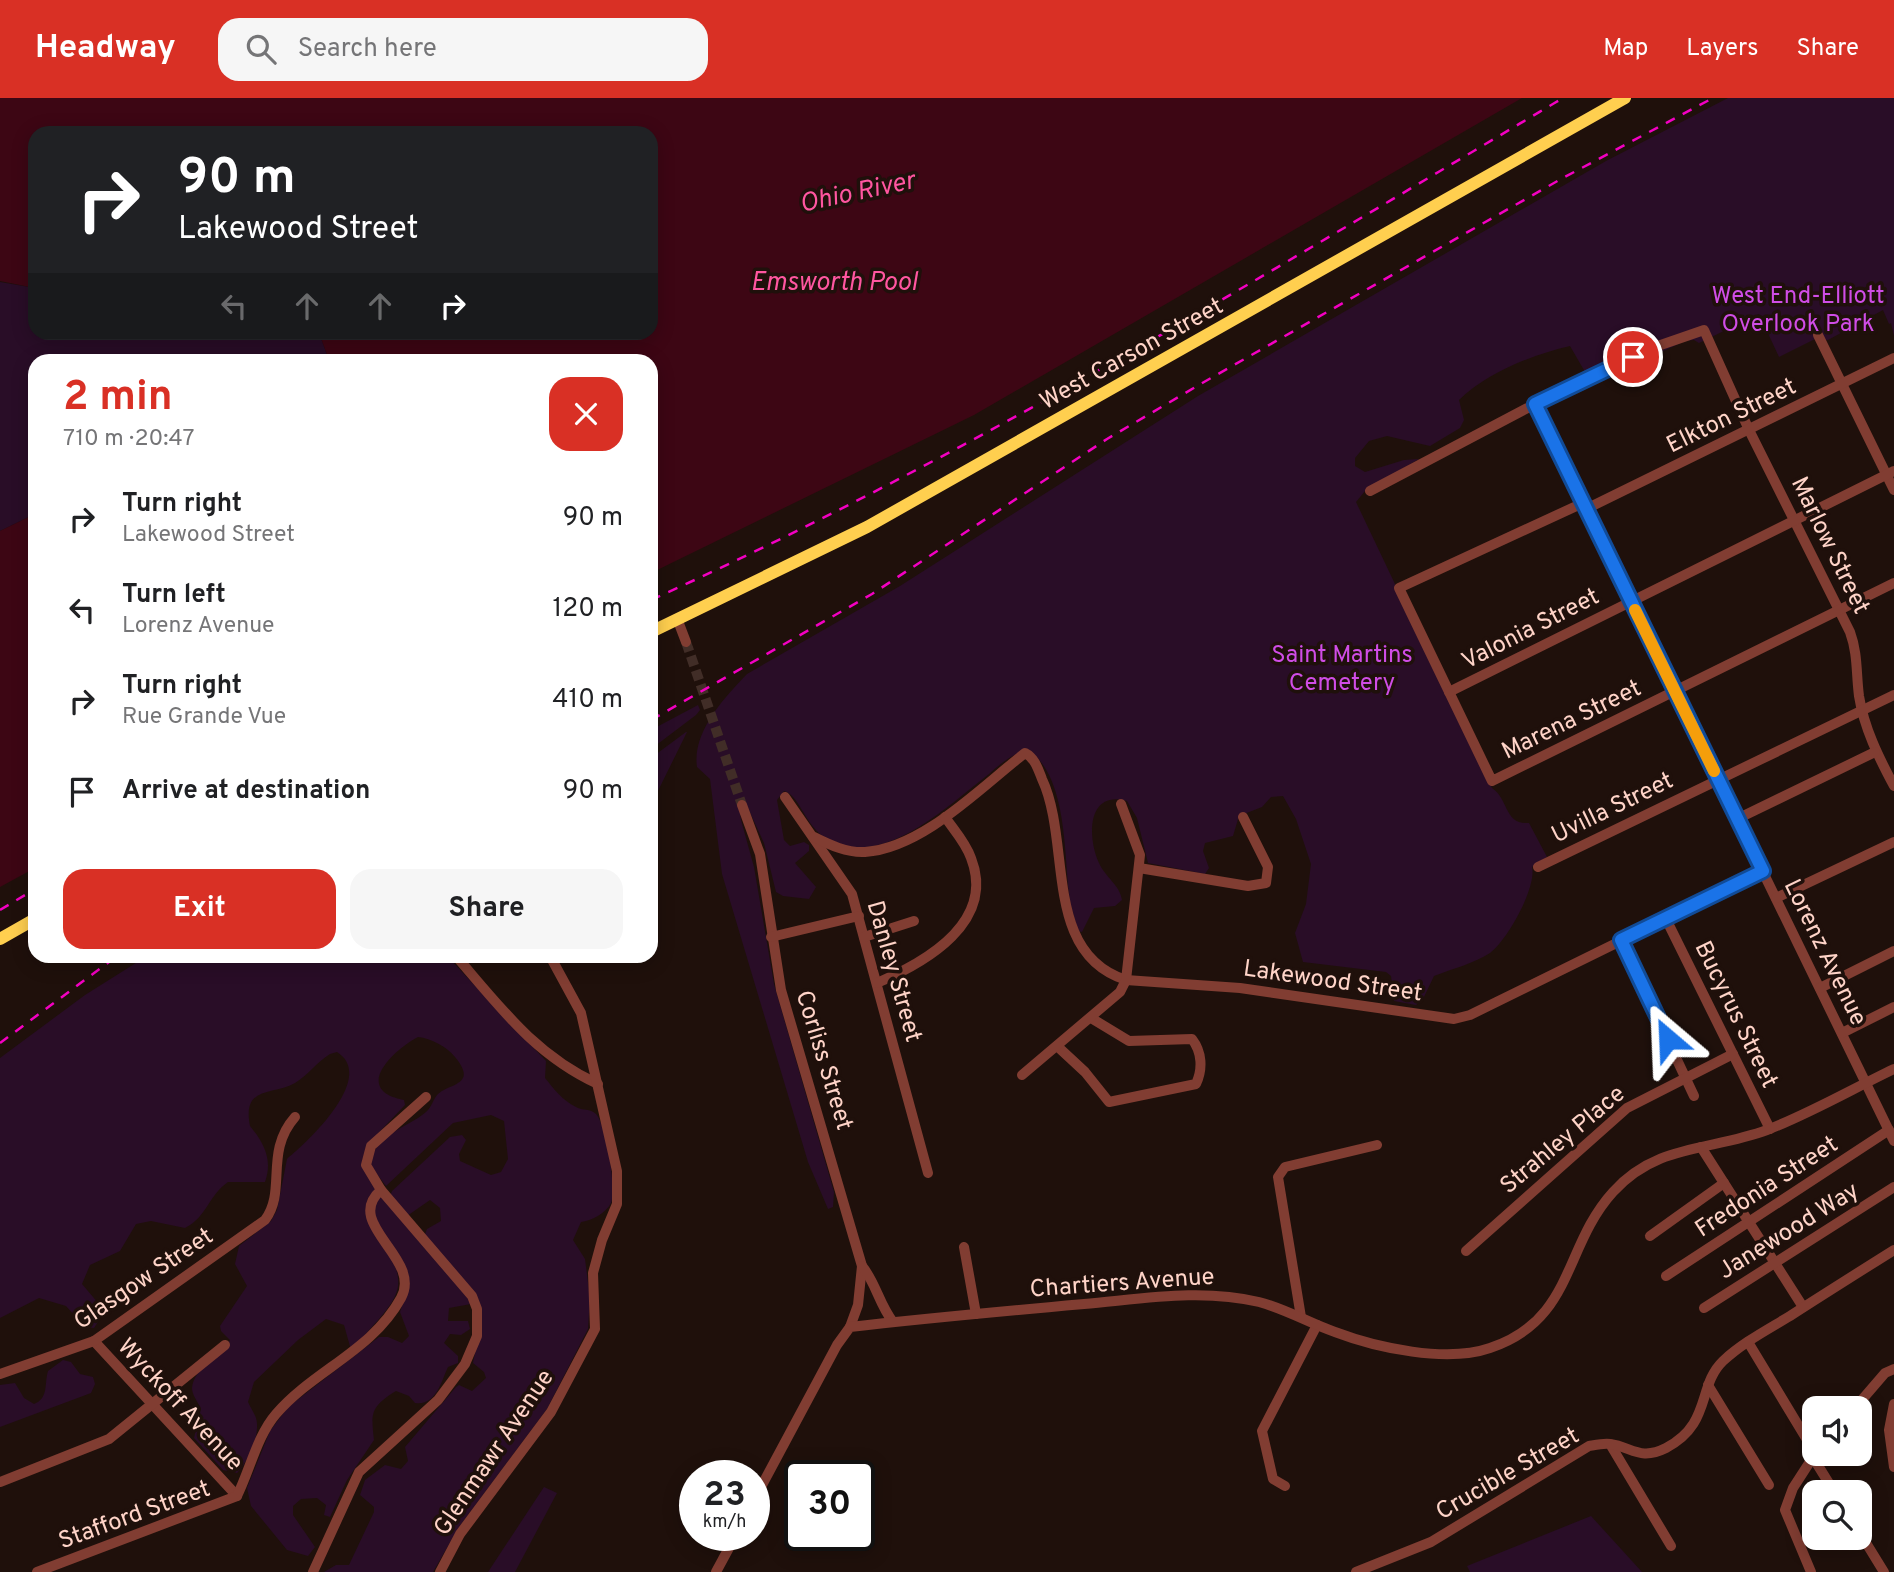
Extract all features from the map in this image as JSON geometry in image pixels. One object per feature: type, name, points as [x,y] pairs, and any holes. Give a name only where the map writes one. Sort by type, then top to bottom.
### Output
[{"type":"main road","name":"West Carson Street","points":[[658,629],[867,527],[1625,98]]},
{"type":"main road","points":[[0,939],[28,923]]},
{"type":"street","name":"Marlow Street","points":[[1535,404],[1651,348],[1704,330],[1749,430],[1840,610],[1857,651],[1862,709],[1875,752],[1894,786]]},
{"type":"street","points":[[1818,335],[1890,473],[1894,490]]},
{"type":"street","name":"Elkton Street","points":[[1449,692],[1399,589],[1749,430],[1894,358]]},
{"type":"street","points":[[1370,491],[1535,404]]},
{"type":"street","name":"Lorenz Avenue","points":[[1535,404],[1891,1135]]},
{"type":"street","name":"Valonia Street","points":[[1449,692],[1890,473]]},
{"type":"street","name":"Marena Street","points":[[1449,692],[1492,782],[1894,583]]},
{"type":"street","points":[[678,621],[686,642]]},
{"type":"street","name":"Uvilla Street","points":[[1538,867],[1894,695]]},
{"type":"street","points":[[1737,819],[1875,752]]},
{"type":"street","name":"Lakewood Street","points":[[945,817],[1025,754],[1032,757],[1052,799],[1071,928],[1094,963],[1112,975],[1126,980],[1240,988],[1461,1018],[1763,871]]},
{"type":"street","name":"Danley Street","points":[[785,797],[852,894],[928,1174]]},
{"type":"street","points":[[1022,1075],[1120,992],[1126,980],[1140,855],[1121,804]]},
{"type":"street","name":"Corliss Street","points":[[742,805],[760,855],[781,990],[862,1265],[858,1305],[850,1327]]},
{"type":"street","points":[[814,837],[841,849],[865,852],[895,845],[945,817],[971,858],[977,887],[974,904],[966,920],[949,940],[907,970],[877,984]]},
{"type":"street","points":[[1139,868],[1261,886],[1269,878],[1268,867],[1244,817]]},
{"type":"street","points":[[1776,898],[1894,842]]},
{"type":"street","points":[[771,937],[859,916]]},
{"type":"street","name":"Bucyrus Street","points":[[1666,919],[1770,1129]]},
{"type":"street","points":[[864,937],[914,920]]},
{"type":"street","points":[[1621,940],[1694,1096]]},
{"type":"street","points":[[1820,988],[1894,951]]},
{"type":"street","points":[[462,963],[547,1056],[598,1084]]},
{"type":"street","name":"Glenmawr Avenue","points":[[440,1572],[460,1534],[551,1412],[595,1329],[595,1258],[619,1194],[610,1129],[581,1013],[554,963]]},
{"type":"street","points":[[1842,1033],[1894,1007]]},
{"type":"street","points":[[1057,1046],[1085,1072],[1109,1102],[1196,1084],[1201,1073],[1200,1059],[1192,1039],[1129,1041],[1091,1018]]},
{"type":"street","name":"Strahley Place","points":[[1466,1251],[1627,1108],[1732,1054]]},
{"type":"street","name":"Chartiers Avenue","points":[[850,1327],[1202,1295],[1257,1302],[1361,1342],[1421,1352],[1477,1352],[1506,1341],[1534,1323],[1559,1294],[1587,1226],[1623,1181],[1659,1158],[1770,1129],[1894,1069]]},
{"type":"street","points":[[313,1572],[359,1472],[453,1382],[477,1336],[477,1310],[472,1296],[381,1190],[366,1165],[371,1146],[426,1097]]},
{"type":"street","name":"Glasgow Street","points":[[0,1374],[94,1341],[265,1220],[274,1202],[276,1154],[286,1127],[295,1117]]},
{"type":"street","name":"Fredonia Street","points":[[1666,1276],[1891,1135]]},
{"type":"street","points":[[1301,1318],[1277,1186],[1278,1177],[1285,1167],[1377,1145]]},
{"type":"street","points":[[1701,1147],[1803,1307]]},
{"type":"street","points":[[1650,1236],[1724,1183]]},
{"type":"street","name":"Janewood Way","points":[[1704,1308],[1894,1187]]},
{"type":"street","name":"Stafford Street","points":[[37,1572],[237,1496],[275,1415],[365,1344],[403,1295],[406,1284],[403,1270],[375,1226],[368,1209],[370,1200],[381,1190]]},
{"type":"street","points":[[964,1247],[976,1314]]},
{"type":"street","name":"Crucible Street","points":[[1356,1572],[1431,1542],[1588,1446],[1610,1444],[1626,1451],[1647,1454],[1664,1449],[1680,1439],[1692,1425],[1702,1409],[1708,1385],[1722,1362],[1748,1342],[1894,1250]]},
{"type":"street","points":[[862,1265],[870,1275],[881,1308],[893,1322]]},
{"type":"street","points":[[1285,1486],[1273,1479],[1262,1431],[1317,1325]]},
{"type":"street","points":[[770,1470],[837,1345],[850,1327]]},
{"type":"street","name":"Wyckoff Avenue","points":[[94,1341],[237,1496]]},
{"type":"street","points":[[1748,1342],[1802,1432]]},
{"type":"street","points":[[0,1482],[109,1439],[225,1345]]},
{"type":"street","points":[[1865,1396],[1885,1373],[1894,1369]]},
{"type":"street","points":[[1708,1385],[1769,1485]]},
{"type":"street","points":[[1893,1410],[1889,1430],[1894,1467]]},
{"type":"street","points":[[1610,1444],[1671,1546]]},
{"type":"street","points":[[1807,1466],[1793,1488],[1784,1510],[1811,1572]]},
{"type":"street","points":[[1870,1550],[1884,1572]]},
{"type":"street","points":[[716,1572],[727,1551]]},
{"type":"green space","points":[[1728,98],[1894,98],[1894,336],[1891,323],[1889,324],[1883,310],[1828,340],[1815,339],[1779,357],[1759,314],[1699,343],[1694,340],[1685,341],[1592,384],[1570,346],[1511,366],[1483,381],[1459,400],[1464,420],[1460,428],[1430,446],[1387,436],[1369,441],[1355,458],[1355,466],[1365,472],[1404,460],[1419,459],[1365,491],[1356,502],[1492,788],[1515,820],[1529,823],[1547,857],[1532,867],[1530,887],[1525,900],[1512,926],[1497,947],[1477,960],[1434,976],[1423,999],[1416,1005],[1394,1001],[1391,976],[1386,972],[1303,962],[1295,933],[1306,904],[1311,864],[1296,819],[1283,796],[1271,797],[1262,807],[1239,816],[1233,836],[1205,843],[1203,851],[1209,868],[1205,874],[1148,863],[1137,818],[1127,801],[1114,799],[1104,802],[1097,809],[1092,829],[1095,852],[1122,900],[1115,906],[1094,908],[1082,932],[1078,931],[1070,899],[1062,817],[1057,797],[1042,763],[1030,751],[1008,759],[958,799],[903,836],[864,847],[844,846],[821,835],[796,801],[784,791],[777,800],[784,840],[790,846],[804,842],[809,845],[809,851],[795,863],[816,887],[809,899],[783,896],[776,892],[764,843],[746,804],[740,813],[741,820],[754,867],[774,984],[834,1192],[833,1207],[828,1209],[808,1162],[722,874],[710,779],[697,767],[699,741],[711,716],[747,674],[900,586],[1198,396],[1606,161]]},
{"type":"green space","points":[[0,282],[28,287],[28,340],[322,340],[327,354],[28,354],[28,517],[0,531]]},
{"type":"green space","points":[[698,705],[700,710],[696,715],[658,744],[658,726]]},
{"type":"green space","points":[[687,732],[658,791],[658,753]]},
{"type":"green space","points":[[136,963],[454,963],[546,1061],[545,1078],[559,1094],[576,1107],[594,1112],[600,1120],[612,1171],[611,1203],[598,1216],[581,1222],[573,1240],[585,1259],[590,1298],[588,1329],[547,1409],[459,1527],[433,1572],[324,1572],[336,1565],[349,1565],[374,1512],[374,1507],[360,1495],[365,1480],[385,1465],[401,1469],[408,1461],[405,1447],[456,1387],[459,1385],[472,1391],[486,1378],[484,1372],[473,1363],[482,1315],[478,1299],[424,1237],[427,1229],[441,1221],[440,1208],[430,1200],[407,1216],[390,1196],[392,1191],[450,1137],[462,1135],[466,1140],[459,1154],[460,1161],[491,1175],[501,1172],[508,1159],[504,1121],[491,1115],[453,1123],[386,1186],[370,1165],[378,1146],[392,1133],[426,1112],[438,1094],[460,1082],[464,1073],[448,1050],[428,1039],[418,1037],[388,1060],[379,1079],[381,1088],[389,1095],[404,1100],[405,1105],[367,1145],[362,1162],[378,1190],[368,1198],[366,1209],[397,1271],[395,1296],[351,1350],[344,1325],[326,1319],[298,1340],[254,1382],[248,1402],[257,1421],[254,1444],[237,1473],[223,1470],[194,1438],[201,1409],[192,1388],[194,1381],[230,1340],[220,1326],[247,1286],[235,1264],[239,1246],[271,1221],[277,1210],[287,1159],[309,1139],[335,1108],[349,1077],[347,1063],[337,1052],[330,1054],[295,1083],[261,1094],[250,1104],[250,1126],[266,1152],[268,1166],[265,1182],[228,1182],[198,1218],[185,1228],[151,1221],[136,1224],[120,1251],[90,1265],[82,1284],[99,1304],[103,1314],[94,1328],[85,1327],[66,1306],[39,1298],[0,1318],[0,1058],[85,995]]},
{"type":"green space","points":[[381,1193],[458,1280],[471,1304],[449,1308],[448,1321],[468,1321],[470,1329],[461,1335],[450,1334],[444,1343],[458,1356],[458,1363],[448,1367],[433,1397],[422,1403],[415,1403],[409,1396],[396,1391],[377,1406],[373,1417],[374,1440],[347,1480],[330,1517],[324,1515],[326,1505],[317,1498],[301,1499],[293,1506],[293,1515],[315,1547],[308,1556],[287,1550],[251,1506],[247,1488],[270,1431],[288,1407],[379,1337],[388,1337],[402,1343],[409,1336],[400,1312],[406,1293],[371,1210]]},
{"type":"green space","points":[[63,1360],[71,1362],[80,1374],[93,1377],[95,1384],[91,1393],[0,1427],[0,1385],[15,1383],[24,1398],[34,1404],[44,1394],[48,1371]]},
{"type":"green space","points":[[544,1487],[557,1493],[515,1572],[488,1572]]},
{"type":"green space","points":[[1591,1516],[1642,1572],[1470,1572],[1467,1566]]},
{"type":"water","name":"Emsworth Pool","points":[[0,98],[1522,98],[974,415],[658,570],[658,354],[327,354],[322,340],[658,340],[658,126],[28,126],[28,287],[0,281]]},
{"type":"water","points":[[28,517],[28,872],[0,887],[0,531]]},
{"type":"tunnel","points":[[686,642],[742,805]]},
{"type":"railway","points":[[658,597],[769,545],[1000,425],[1227,297],[1563,98]]},
{"type":"railway","points":[[658,716],[872,594],[1107,439],[1204,382],[1561,179],[1713,98]]},
{"type":"railway","points":[[0,910],[28,893]]},
{"type":"railway","points":[[0,1043],[108,963]]},
{"type":"slow traffic","points":[[1635,610],[1714,771]]},
{"type":"route","points":[[1633,357],[1535,404],[1763,871],[1621,940],[1668,1039]]},
{"type":"water label","name":"Ohio River","points":[[857,191]]},
{"type":"park label","name":"West End-Elliott Overlook Park","points":[[1798,309]]},
{"type":"park label","name":"Saint Martins Cemetery","points":[[1342,668]]}]
